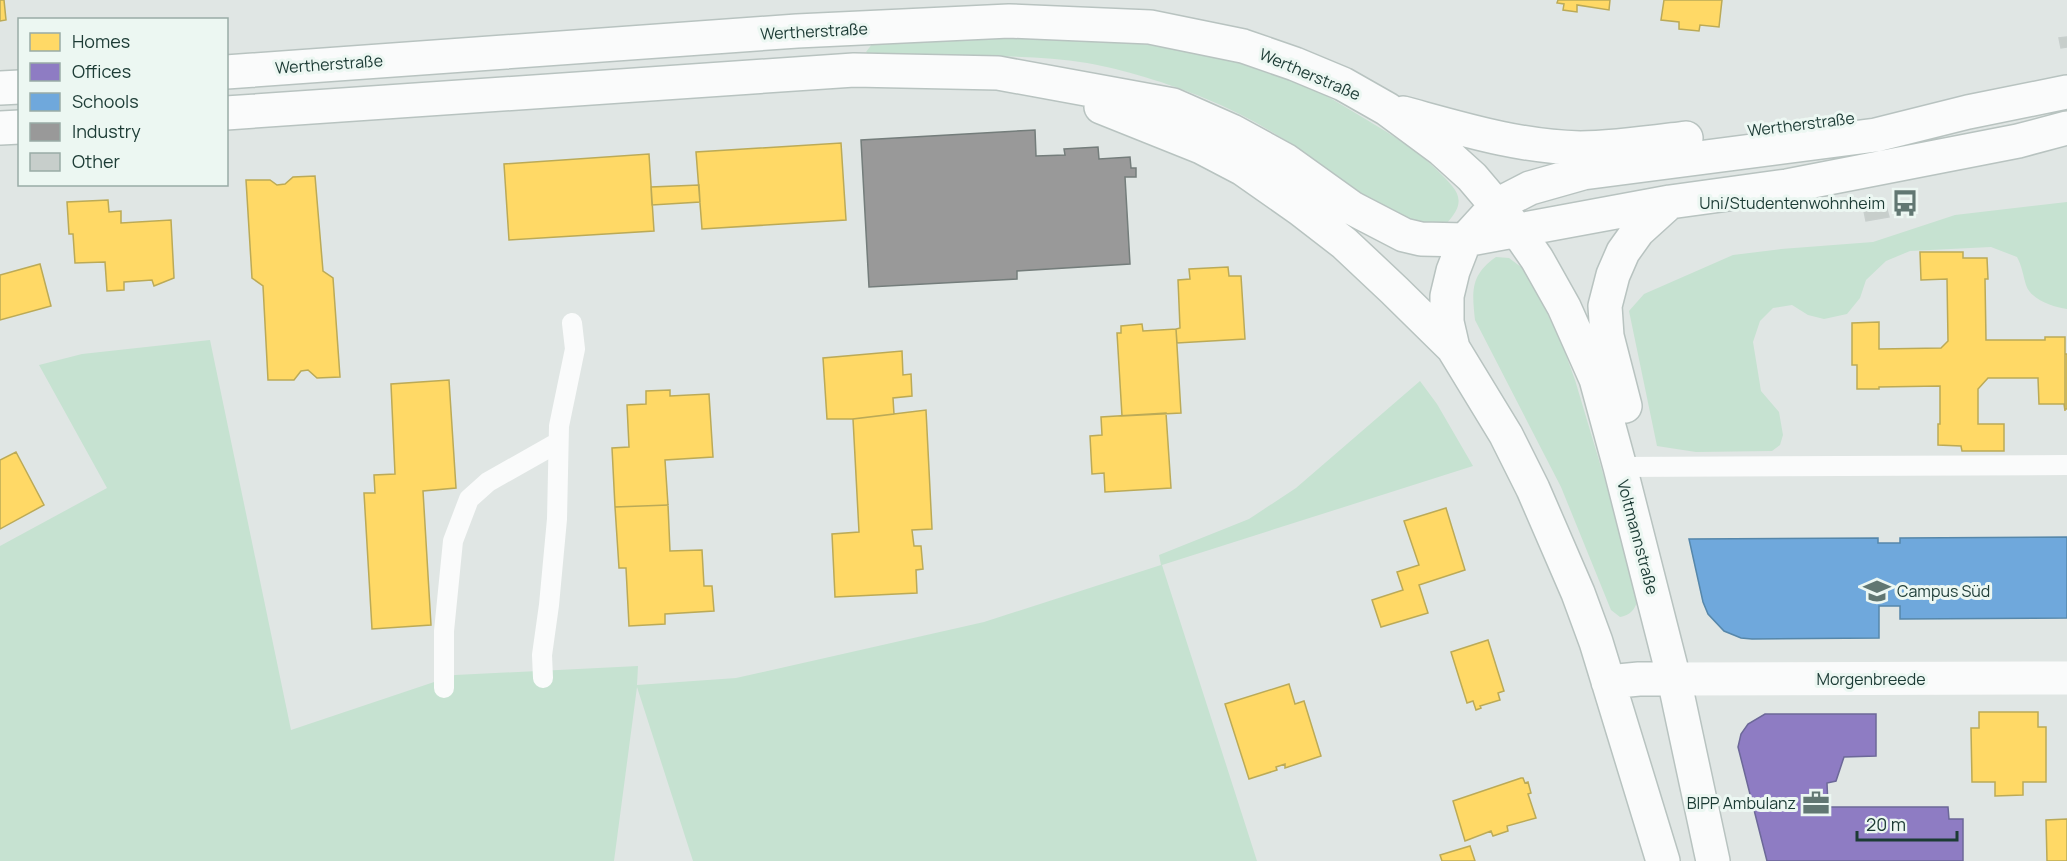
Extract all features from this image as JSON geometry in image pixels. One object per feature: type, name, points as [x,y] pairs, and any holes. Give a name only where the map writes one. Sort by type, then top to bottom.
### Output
[{"type":"main road","name":"Wertherstraße","points":[[228,72],[750,34],[1009,21],[1150,27],[1243,46],[1296,64],[1343,84],[1387,109],[1449,156],[1472,177],[1517,230]]},
{"type":"main road","points":[[228,113],[854,70],[998,73],[1173,105],[1232,131],[1285,160],[1352,208],[1404,236],[1421,239],[1465,240],[1670,202],[1843,176],[2067,129]]},
{"type":"main road","points":[[1041,82],[1201,147],[1243,169],[1344,243],[1453,348],[1506,435],[1533,489],[1578,592],[1663,861]]},
{"type":"main road","points":[[0,88],[18,87]]},
{"type":"main road","name":"Wertherstraße","points":[[1497,205],[1530,188],[1583,173],[1876,135],[1968,112],[2067,92]]},
{"type":"main road","name":"Wertherstraße","points":[[1387,109],[1501,139],[1582,148],[1886,114],[1968,112]]},
{"type":"main road","points":[[0,128],[18,127]]},
{"type":"main road","points":[[1620,468],[1629,438],[1625,405],[1607,336],[1605,306],[1613,275],[1623,252],[1638,231],[1670,202]]},
{"type":"main road","points":[[1453,348],[1447,322],[1447,296],[1453,271],[1465,240],[1497,205]]},
{"type":"main road","name":"Voltmannstraße","points":[[1517,230],[1556,290],[1596,379],[1674,679],[1713,861]]},
{"type":"main road","name":"Morgenbreede","points":[[1608,682],[1639,679],[2067,678]]},
{"type":"lane","points":[[543,678],[543,655],[557,519],[558,426],[575,349],[572,323]]},
{"type":"lane","points":[[444,688],[444,631],[453,541],[469,499],[488,482],[557,443]]},
{"type":"lane","points":[[1620,468],[2067,465]]},
{"type":"green space","points":[[1033,35],[1166,47],[1232,60],[1296,81],[1350,109],[1421,156],[1455,190],[1459,202],[1457,209],[1445,225],[1403,218],[1366,198],[1296,147],[1252,120],[1191,93],[1131,73],[1087,63],[1034,57],[980,56],[874,61],[866,52],[872,44],[884,42]]},
{"type":"green space","points":[[2067,202],[2067,309],[2037,299],[2026,285],[2017,257],[1991,247],[1910,251],[1886,261],[1866,280],[1860,298],[1847,314],[1824,319],[1808,315],[1792,305],[1773,308],[1760,321],[1753,342],[1761,391],[1779,412],[1783,435],[1780,445],[1772,451],[1696,452],[1657,446],[1629,311],[1644,294],[1733,255],[1873,242],[1955,215]]},
{"type":"green space","points":[[1496,257],[1509,258],[1530,278],[1562,344],[1575,380],[1639,594],[1634,609],[1625,616],[1620,617],[1611,610],[1561,487],[1475,320],[1473,293],[1477,277],[1481,270]]},
{"type":"green space","points":[[210,340],[291,730],[455,675],[638,666],[637,685],[736,678],[984,622],[1161,565],[1159,555],[1249,519],[1296,488],[1420,381],[1437,404],[1473,466],[1162,565],[1257,861],[693,861],[637,687],[614,861],[0,861],[0,546],[107,488],[39,365],[82,354]]},
{"type":"building: Homes","points":[[0,0],[4,0],[6,20],[0,21]]},
{"type":"building: Homes","points":[[1558,0],[1610,0],[1609,10],[1577,5],[1577,12],[1563,10],[1564,4],[1557,3]]},
{"type":"building: Homes","points":[[1664,0],[1722,0],[1719,27],[1700,25],[1699,31],[1679,29],[1679,22],[1661,20]]},
{"type":"building: Homes","points":[[841,143],[846,220],[702,229],[696,152]]},
{"type":"building: Homes","points":[[649,154],[654,231],[509,240],[504,164]]},
{"type":"building: Homes","points":[[315,176],[323,271],[333,278],[340,377],[317,378],[308,370],[301,371],[294,380],[268,380],[263,286],[252,278],[246,180],[270,180],[277,185],[285,184],[293,177]]},
{"type":"building: Homes","points":[[699,185],[700,202],[652,205],[651,187]]},
{"type":"building: Homes","points":[[108,200],[109,212],[121,211],[121,223],[171,220],[174,278],[154,286],[152,280],[124,282],[124,290],[107,291],[105,262],[75,263],[73,234],[69,234],[67,202]]},
{"type":"building: Homes","points":[[1920,252],[1963,252],[1963,258],[1987,258],[1986,340],[2045,340],[2045,337],[2065,337],[2065,411],[2064,404],[2039,404],[2038,378],[1988,378],[1978,389],[1978,424],[2004,424],[2004,451],[1962,451],[1961,446],[1938,445],[1940,386],[1857,389],[1857,365],[1852,365],[1852,323],[1879,322],[1879,349],[1941,348],[1948,341],[1947,279],[1921,280]]},
{"type":"building: Homes","points":[[40,264],[51,306],[0,320],[0,275]]},
{"type":"building: Homes","points":[[1228,267],[1229,276],[1241,276],[1245,339],[1177,343],[1176,329],[1180,328],[1178,280],[1190,279],[1189,269]]},
{"type":"building: Homes","points":[[1142,324],[1143,331],[1176,329],[1181,413],[1122,416],[1117,333],[1121,333],[1121,326]]},
{"type":"building: Homes","points":[[902,351],[903,375],[911,374],[912,396],[893,398],[894,414],[853,419],[827,419],[823,358]]},
{"type":"building: Homes","points":[[2065,354],[2067,354],[2067,409],[2065,409]]},
{"type":"building: Homes","points":[[449,380],[456,488],[423,491],[431,625],[372,629],[364,493],[375,493],[374,475],[395,474],[391,384]]},
{"type":"building: Homes","points":[[670,390],[670,396],[709,394],[713,457],[665,460],[668,505],[615,507],[612,448],[629,447],[627,405],[646,404],[646,391]]},
{"type":"building: Homes","points":[[926,410],[932,529],[912,530],[914,546],[921,546],[923,569],[916,570],[917,593],[835,597],[832,534],[859,532],[853,419]]},
{"type":"building: Homes","points":[[1166,413],[1171,488],[1105,492],[1104,473],[1092,474],[1090,436],[1102,435],[1101,417]]},
{"type":"building: Homes","points":[[16,452],[44,505],[0,529],[0,460]]},
{"type":"building: Homes","points":[[668,505],[670,551],[702,550],[704,586],[712,586],[714,611],[665,614],[665,624],[629,626],[626,568],[619,568],[615,507]]},
{"type":"building: Homes","points":[[1446,508],[1465,570],[1419,585],[1428,613],[1381,627],[1372,600],[1403,590],[1397,572],[1419,565],[1404,521]]},
{"type":"building: Homes","points":[[1488,640],[1504,691],[1498,693],[1500,700],[1480,706],[1481,708],[1476,710],[1473,701],[1467,703],[1451,652]]},
{"type":"building: Homes","points":[[1289,684],[1295,704],[1304,701],[1321,756],[1285,768],[1285,764],[1276,767],[1277,770],[1249,779],[1225,704]]},
{"type":"building: Homes","points":[[1979,712],[2038,712],[2038,727],[2046,727],[2046,782],[2023,782],[2023,795],[1995,796],[1995,782],[1972,782],[1971,728],[1979,728]]},
{"type":"building: Homes","points":[[1521,778],[1525,783],[1528,782],[1531,793],[1528,794],[1536,818],[1507,826],[1508,831],[1493,836],[1491,831],[1465,841],[1453,801]]},
{"type":"building: Homes","points":[[2067,819],[2067,861],[2047,861],[2046,820]]},
{"type":"building: Homes","points":[[1470,846],[1475,861],[1442,861],[1440,855]]},
{"type":"building: Offices","points":[[1765,714],[1876,714],[1876,756],[1844,757],[1836,781],[1827,783],[1828,807],[1948,807],[1949,819],[1963,819],[1963,861],[1767,861],[1738,747],[1741,734],[1748,724]]},
{"type":"building: Schools","points":[[2067,537],[2067,618],[1900,619],[1900,606],[1879,606],[1879,638],[1752,639],[1741,638],[1724,631],[1708,614],[1703,602],[1689,539],[1878,538],[1878,543],[1900,543],[1900,538]]},
{"type":"building: Industry","points":[[1035,130],[1036,156],[1065,155],[1064,149],[1098,147],[1099,159],[1130,157],[1131,168],[1136,168],[1136,177],[1125,177],[1130,264],[1017,271],[1017,279],[869,287],[861,140]]},
{"type":"building: Other","points":[[2067,37],[2067,47],[2061,48],[2059,38]]},
{"type":"building: Other","points":[[1886,206],[1889,217],[1866,221],[1864,211]]},
{"type":"place","name":"Uni/Studentenwohnheim","points":[[1905,203]]},
{"type":"place","name":"Campus Süd","points":[[1877,591]]},
{"type":"place","name":"BIPP Ambulanz","points":[[1816,803]]}]
